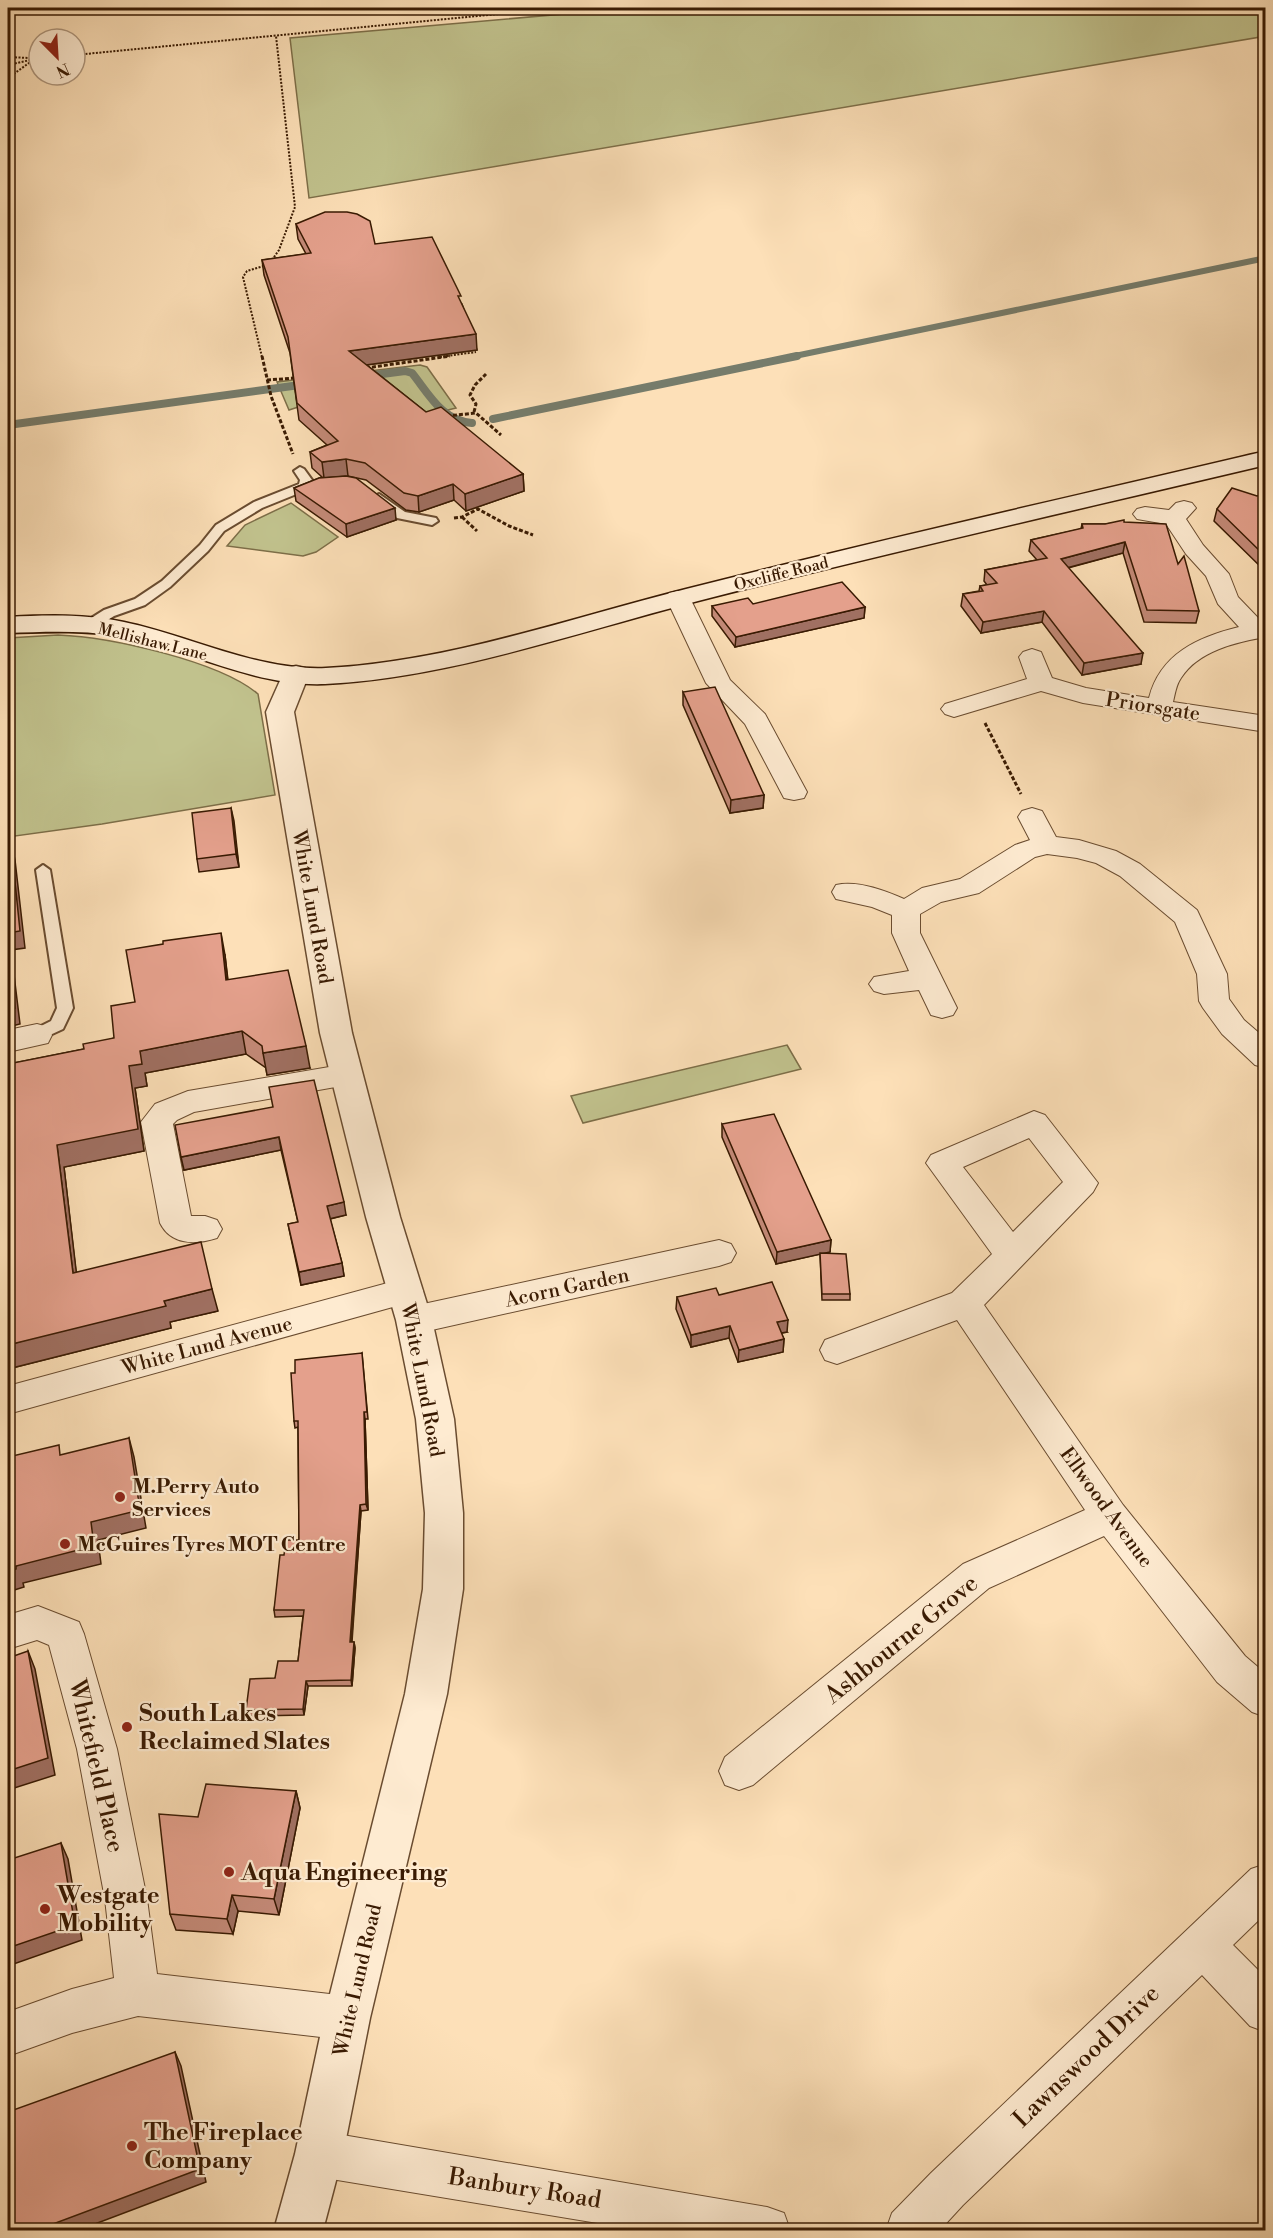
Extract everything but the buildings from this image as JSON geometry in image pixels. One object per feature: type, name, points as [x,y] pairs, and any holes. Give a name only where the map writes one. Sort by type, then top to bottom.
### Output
[{"type":"main road","name":"Oxcliffe Road","points":[[296,674],[322,676],[379,671],[492,649],[678,598],[1266,458]]},
{"type":"main road","name":"Mellishaw Lane","points":[[8,626],[49,623],[90,625],[152,637],[247,666],[296,674]]},
{"type":"main road","name":"White Lund Road","points":[[296,674],[280,712],[314,914],[347,1075],[383,1217],[410,1305],[435,1419],[444,1513],[443,1590],[426,1694],[347,2018],[319,2154],[299,2230]]},
{"type":"street","points":[[1145,514],[1179,513],[1194,549],[1217,574],[1227,599],[1261,630]]},
{"type":"street","points":[[678,598],[719,683],[756,720],[794,792]]},
{"type":"street","points":[[1159,706],[1168,676],[1185,659],[1205,646],[1261,630]]},
{"type":"street","points":[[971,709],[1041,683],[1032,657]]},
{"type":"street","name":"Priorsgate","points":[[1041,683],[1083,695],[1266,724]]},
{"type":"street","points":[[1032,817],[1046,845]]},
{"type":"street","points":[[906,910],[932,895],[969,886],[1025,851],[1046,845],[1079,849],[1106,857],[1130,870],[1159,891],[1187,917],[1212,974],[1214,1001],[1233,1027],[1266,1058]]},
{"type":"street","points":[[858,890],[906,910]]},
{"type":"street","points":[[906,910],[906,933],[942,1008]]},
{"type":"street","points":[[884,984],[928,979]]},
{"type":"street","points":[[8,1041],[37,1035]]},
{"type":"street","points":[[205,1229],[188,1230],[176,1223],[158,1122],[166,1112],[188,1102],[347,1075]]},
{"type":"street","name":"Acorn Garden","points":[[410,1305],[726,1252]]},
{"type":"street","points":[[837,1350],[964,1303],[1012,1255]]},
{"type":"street","name":"Ellwood Avenue","points":[[964,1303],[1110,1516],[1231,1669],[1266,1699]]},
{"type":"street","name":"White Lund Avenue","points":[[8,1400],[410,1305]]},
{"type":"street","name":"Ashbourne Grove","points":[[739,1772],[976,1576],[1110,1516]]},
{"type":"street","name":"Whitefield Place","points":[[8,1632],[38,1623],[65,1634],[97,1749],[126,1899],[138,1994]]},
{"type":"street","name":"Lawnswood Drive","points":[[909,2230],[947,2189],[1266,1884]]},
{"type":"street","points":[[1202,1945],[1266,2010]]},
{"type":"street","points":[[8,2034],[72,2011],[138,1994],[347,2018]]},
{"type":"street","name":"Banbury Road","points":[[319,2154],[767,2230]]},
{"type":"lane","points":[[90,625],[109,613],[140,602],[166,584],[204,548],[220,528],[258,505],[311,486],[300,471]]},
{"type":"lane","points":[[369,490],[401,515],[432,521]]},
{"type":"lane","points":[[37,1035],[57,1025],[65,1008],[44,870]]},
{"type":"path","points":[[87,54],[560,8]]},
{"type":"path","points":[[276,36],[295,207],[279,249],[270,264],[247,272],[243,277],[271,396],[300,471]]},
{"type":"path","points":[[8,57],[27,58]]},
{"type":"path","points":[[8,65],[27,61]]},
{"type":"path","points":[[8,78],[27,65]]},
{"type":"path","points":[[361,369],[476,352]]},
{"type":"path","points":[[474,412],[476,404],[470,395],[475,385],[486,374]]},
{"type":"path","points":[[267,382],[306,377]]},
{"type":"path","points":[[440,417],[474,412],[501,435]]},
{"type":"path","points":[[478,509],[533,536]]},
{"type":"path","points":[[462,517],[477,531]]},
{"type":"path","points":[[971,709],[987,730],[1032,817]]},
{"type":"green space","points":[[632,8],[1265,8],[1266,36],[309,198],[290,38]]},
{"type":"green space","points":[[420,365],[427,367],[456,408],[415,418],[372,383],[289,410],[277,382]]},
{"type":"green space","points":[[291,503],[338,537],[316,552],[303,556],[227,546],[245,525]]},
{"type":"green space","points":[[58,635],[106,640],[191,661],[218,671],[258,694],[275,795],[8,837],[8,638]]},
{"type":"green space","points":[[787,1045],[801,1069],[583,1123],[571,1096]]},
{"type":"waterway","points":[[790,357],[1266,258]]},
{"type":"waterway","points":[[493,419],[797,356]]},
{"type":"waterway","points":[[367,376],[405,371],[412,373],[444,412],[472,423]]},
{"type":"waterway","points":[[8,425],[307,384]]},
{"type":"place","name":"M.Perry Auto Services","points":[[120,1497]]},
{"type":"place","name":"McGuires Tyres MOT Centre","points":[[65,1544]]},
{"type":"place","name":"South Lakes Reclaimed Slates","points":[[127,1727]]},
{"type":"place","name":"Aqua Engineering","points":[[229,1872]]},
{"type":"place","name":"Westgate Mobility","points":[[45,1909]]},
{"type":"place","name":"The Fireplace Company","points":[[132,2146]]}]
